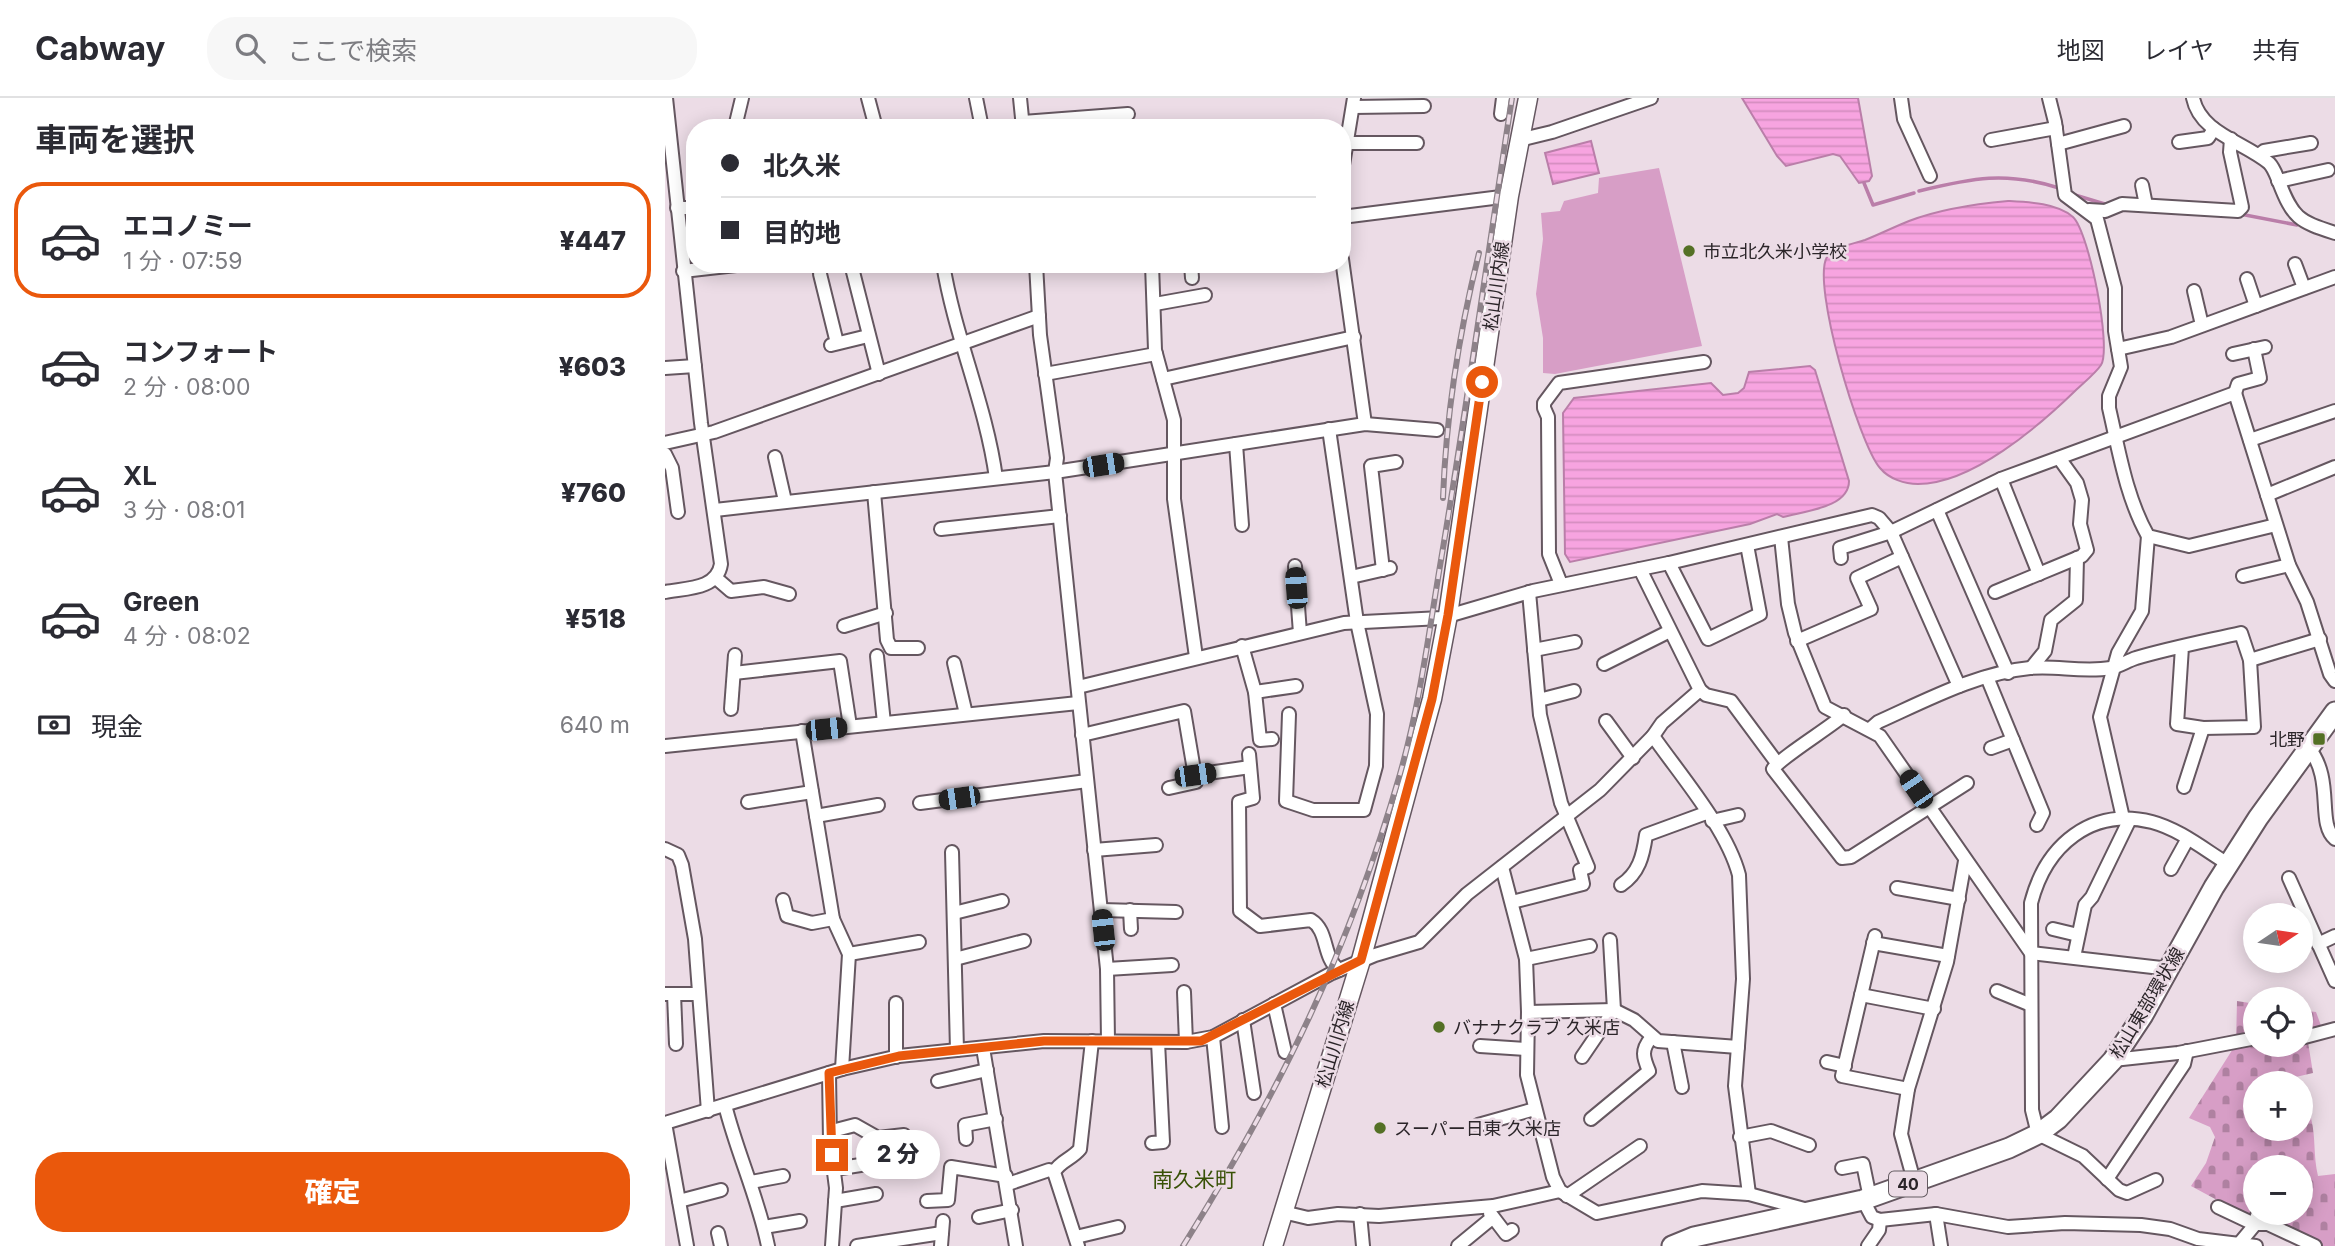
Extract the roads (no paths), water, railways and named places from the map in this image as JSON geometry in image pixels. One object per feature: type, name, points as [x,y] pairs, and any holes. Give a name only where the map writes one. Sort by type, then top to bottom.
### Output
[{"type":"main road","name":"松山川内線","points":[[1273,1246],[1361,960],[1420,752],[1448,615],[1509,196],[1528,98]]},
{"type":"main road","name":"松山東部環状線","points":[[1672,1246],[1719,1231],[1818,1212],[1866,1199],[2009,1148],[2038,1134],[2073,1106],[2113,1060],[2170,969],[2228,864],[2335,712]]},
{"type":"street","points":[[665,592],[703,585],[716,578],[721,564],[677,208],[669,170],[666,99],[680,98]]},
{"type":"street","points":[[737,119],[742,98]]},
{"type":"street","points":[[869,98],[874,119]]},
{"type":"street","points":[[976,98],[980,119]]},
{"type":"street","points":[[1020,98],[1022,119]]},
{"type":"street","points":[[1501,114],[1503,98]]},
{"type":"street","points":[[1519,140],[1552,132],[1651,98]]},
{"type":"street","points":[[1901,98],[1904,119],[1930,176]]},
{"type":"street","points":[[2049,98],[2065,195],[2097,219],[2105,240],[2115,288],[2121,368],[2109,396],[2133,506],[2148,536],[2141,611],[2121,646],[2100,726],[2126,819],[2092,897],[2085,905],[2074,957]]},
{"type":"street","points":[[2193,98],[2195,107],[2214,129],[2259,155],[2272,166],[2288,207],[2297,216],[2310,225],[2335,233]]},
{"type":"street","points":[[1353,103],[1424,106]]},
{"type":"street","points":[[1080,119],[1128,114]]},
{"type":"street","points":[[2058,144],[2124,126]]},
{"type":"street","points":[[1991,140],[2056,128]]},
{"type":"street","points":[[2179,142],[2208,138],[2214,129]]},
{"type":"street","points":[[2089,211],[2105,211],[2122,204],[2201,206],[2238,211],[2242,206],[2230,152],[2231,139]]},
{"type":"street","points":[[1351,143],[1417,143]]},
{"type":"street","points":[[2259,155],[2264,150],[2311,143]]},
{"type":"street","points":[[2278,181],[2328,171]]},
{"type":"street","points":[[2142,185],[2146,205]]},
{"type":"street","points":[[1351,216],[1509,196]]},
{"type":"street","points":[[677,208],[686,208]]},
{"type":"street","points":[[2295,264],[2304,288]]},
{"type":"street","points":[[853,273],[879,374]]},
{"type":"street","points":[[945,273],[962,345],[983,409],[996,478]]},
{"type":"street","points":[[1037,273],[1107,970],[1108,1041]]},
{"type":"street","points":[[1153,273],[1156,354],[1174,420],[1174,499],[1196,657]]},
{"type":"street","points":[[1344,273],[1365,424]]},
{"type":"street","points":[[820,274],[834,344],[868,337]]},
{"type":"street","points":[[2118,349],[2202,325],[2335,277]]},
{"type":"street","points":[[2247,279],[2256,306]]},
{"type":"street","points":[[2195,291],[2202,325]]},
{"type":"street","points":[[1155,304],[1205,295]]},
{"type":"street","points":[[665,443],[703,435],[1039,316]]},
{"type":"street","points":[[1163,379],[1354,337]]},
{"type":"street","points":[[2233,354],[2259,348],[2260,378],[2238,384],[2235,393],[2289,565],[2307,602],[2335,681]]},
{"type":"street","points":[[1045,374],[1156,354]]},
{"type":"street","points":[[1562,584],[1549,555],[1548,417],[1543,408],[1554,386],[1559,383],[1704,362]]},
{"type":"street","points":[[665,368],[695,366]]},
{"type":"street","points":[[1841,558],[1840,548],[1891,532],[2001,479],[2235,393]]},
{"type":"street","points":[[2250,440],[2335,411]]},
{"type":"street","points":[[715,510],[1055,472],[1365,424],[1437,430]]},
{"type":"street","points":[[1289,714],[1286,801],[1313,810],[1364,810],[1376,765],[1377,714],[1357,622],[1329,429]]},
{"type":"street","points":[[1236,444],[1243,525]]},
{"type":"street","points":[[665,454],[672,468],[678,512]]},
{"type":"street","points":[[775,457],[785,501]]},
{"type":"street","points":[[1995,592],[2077,558],[2087,550],[2080,524],[2082,500],[2077,483],[2059,457]]},
{"type":"street","points":[[1351,577],[1387,569],[1371,466],[1396,462]]},
{"type":"street","points":[[2267,495],[2335,467]]},
{"type":"street","points":[[2001,479],[2039,574]]},
{"type":"street","points":[[874,492],[891,595],[885,613],[885,627],[891,648]]},
{"type":"street","points":[[1937,510],[2008,673]]},
{"type":"street","points":[[1078,687],[1300,633],[1357,622],[1448,615],[1562,584],[1669,563],[1872,515],[1879,518],[1891,532],[1959,686]]},
{"type":"street","points":[[940,529],[1060,516]]},
{"type":"street","points":[[2148,536],[2189,546],[2276,525]]},
{"type":"street","points":[[1781,537],[1788,604],[1797,640],[1825,707],[1880,736],[2031,953],[2170,969]]},
{"type":"street","points":[[1669,563],[1709,639],[1760,614],[1747,545]]},
{"type":"street","points":[[1797,640],[1871,609],[1857,578],[1902,557]]},
{"type":"street","points":[[2032,667],[2045,651],[2051,620],[2076,600],[2077,558]]},
{"type":"street","points":[[1295,565],[1300,633]]},
{"type":"street","points":[[2243,576],[2289,565]]},
{"type":"street","points":[[1640,569],[1700,690],[1706,695],[1731,701],[1777,763]]},
{"type":"street","points":[[716,578],[731,591],[764,587],[789,594]]},
{"type":"street","points":[[1512,902],[1583,884],[1580,870],[1588,867],[1566,818],[1539,700],[1529,592]]},
{"type":"street","points":[[844,626],[849,622],[885,613]]},
{"type":"street","points":[[1604,664],[1670,631]]},
{"type":"street","points":[[1870,729],[1878,722],[1959,686],[1987,677],[2032,667],[2081,671],[2114,667],[2182,647],[2241,633],[2250,660],[2254,727],[2203,729],[2177,724],[2182,647]]},
{"type":"street","points":[[2250,660],[2320,639]]},
{"type":"street","points":[[1534,650],[1575,642]]},
{"type":"street","points":[[1242,646],[1255,692],[1260,740],[1272,739]]},
{"type":"street","points":[[884,723],[871,657],[891,648],[918,648]]},
{"type":"street","points":[[731,709],[735,655]]},
{"type":"street","points":[[734,673],[840,661],[850,726]]},
{"type":"street","points":[[954,663],[966,714]]},
{"type":"street","points":[[1987,677],[2043,813],[2037,825]]},
{"type":"street","points":[[1255,692],[1296,686]]},
{"type":"street","points":[[687,1246],[665,1123],[835,1071],[896,1056],[1044,1041],[1187,1042],[1213,1037],[1339,970],[1361,960],[1419,942],[1467,894],[1566,818],[1633,758],[1662,723],[1700,690]]},
{"type":"street","points":[[1539,700],[1574,691]]},
{"type":"street","points":[[665,746],[1078,703]]},
{"type":"street","points":[[1082,735],[1184,711],[1196,782],[1169,788]]},
{"type":"street","points":[[1844,715],[1798,751],[1777,763],[1773,769],[1842,858],[1851,857],[1927,806],[1967,783]]},
{"type":"street","points":[[1606,721],[1633,758]]},
{"type":"street","points":[[2184,788],[2203,729]]},
{"type":"street","points":[[802,731],[833,919],[849,954],[835,1071],[832,1130],[835,1201],[832,1246]]},
{"type":"street","points":[[1653,736],[1709,817],[1736,864],[1741,888],[1743,979],[1735,1086],[1749,1194]]},
{"type":"street","points":[[1991,748],[2013,740]]},
{"type":"street","points":[[2308,747],[2321,760],[2325,769],[2328,827],[2335,839]]},
{"type":"street","points":[[1195,775],[1250,761],[1254,798],[1239,802],[1240,911],[1260,926],[1311,920],[1321,930],[1331,960],[1339,970]]},
{"type":"street","points":[[920,803],[958,792],[1087,781]]},
{"type":"street","points":[[748,802],[812,792]]},
{"type":"street","points":[[816,816],[878,805]]},
{"type":"street","points":[[1621,885],[1632,878],[1640,863],[1646,835],[1709,817],[1738,815]]},
{"type":"street","points":[[2156,1180],[2127,1193],[2107,1179],[2083,1156],[2038,1134],[2032,1110],[2031,903],[2042,872],[2054,855],[2079,832],[2107,819],[2126,819],[2159,825],[2228,864]]},
{"type":"street","points":[[2171,869],[2187,840]]},
{"type":"street","points":[[1094,850],[1156,845]]},
{"type":"street","points":[[665,849],[678,855],[682,865],[695,939],[708,1111]]},
{"type":"street","points":[[952,852],[957,1050]]},
{"type":"street","points":[[1914,1181],[1901,1134],[1908,1089],[1948,956],[1965,861]]},
{"type":"street","points":[[1502,867],[1526,959],[1527,1075],[1535,1109],[1563,1194],[1597,1213],[1694,1192],[1749,1194],[1818,1212]]},
{"type":"street","points":[[2289,878],[2335,981]]},
{"type":"street","points":[[1897,888],[1959,899]]},
{"type":"street","points":[[783,900],[787,916],[812,923],[833,919]]},
{"type":"street","points":[[954,913],[1002,901]]},
{"type":"street","points":[[1101,910],[1177,912]]},
{"type":"street","points":[[1130,910],[1131,929]]},
{"type":"street","points":[[2053,929],[2078,935]]},
{"type":"street","points":[[2316,939],[2335,936]]},
{"type":"street","points":[[1908,1089],[1842,1076],[1874,939],[1948,956]]},
{"type":"street","points":[[1582,1057],[1614,1010],[1610,940]]},
{"type":"street","points":[[955,959],[1024,941]]},
{"type":"street","points":[[849,954],[919,942]]},
{"type":"street","points":[[1526,959],[1590,946]]},
{"type":"street","points":[[1107,970],[1172,965]]},
{"type":"street","points":[[1997,991],[2031,1005]]},
{"type":"street","points":[[1184,992],[1187,1042]]},
{"type":"street","points":[[676,1044],[669,994],[698,994]]},
{"type":"street","points":[[1861,995],[1934,1009]]},
{"type":"street","points":[[896,1003],[896,1056]]},
{"type":"street","points":[[1274,1004],[1285,1052]]},
{"type":"street","points":[[1528,1012],[1614,1010],[1634,1020],[1651,1038],[1738,1047]]},
{"type":"street","points":[[1243,1020],[1254,1093]]},
{"type":"street","points":[[2313,1035],[2335,1029]]},
{"type":"street","points":[[1213,1037],[1221,1126]]},
{"type":"street","points":[[1591,1119],[1649,1071],[1643,1047],[1651,1038]]},
{"type":"street","points":[[2113,1060],[2187,1051],[2243,1040]]},
{"type":"street","points":[[1092,1041],[1080,1149],[1075,1156],[1058,1165],[1054,1172],[1077,1241],[1118,1227]]},
{"type":"street","points":[[1152,1143],[1163,1142],[1158,1042]]},
{"type":"street","points":[[1673,1042],[1682,1087]]},
{"type":"street","points":[[1480,1046],[1526,1049]]},
{"type":"street","points":[[983,1048],[1016,1246]]},
{"type":"street","points":[[2107,1179],[2184,1064],[2187,1051]]},
{"type":"street","points":[[1827,1062],[1845,1066]]},
{"type":"street","points":[[938,1081],[987,1070]]},
{"type":"street","points":[[725,1105],[751,1182],[768,1246]]},
{"type":"street","points":[[1478,1125],[1535,1109]]},
{"type":"street","points":[[967,1139],[965,1125],[996,1119]]},
{"type":"street","points":[[832,1130],[855,1125],[878,1138],[904,1135]]},
{"type":"street","points":[[1740,1137],[1771,1131],[1809,1145]]},
{"type":"street","points":[[1283,1212],[1308,1218],[1360,1214],[1378,1216],[1490,1212],[1563,1194],[1640,1146]]},
{"type":"street","points":[[835,1169],[905,1158]]},
{"type":"street","points":[[1842,1168],[1863,1164],[1866,1210],[1880,1220],[1936,1214],[2008,1227],[2065,1223],[2141,1225],[2238,1245],[2256,1246]]},
{"type":"street","points":[[927,1201],[948,1200],[951,1167],[1007,1180],[1049,1170],[1054,1172]]},
{"type":"street","points":[[751,1182],[783,1176]]},
{"type":"street","points":[[679,1201],[721,1190]]},
{"type":"street","points":[[835,1201],[876,1194]]},
{"type":"street","points":[[2218,1207],[2243,1215]]},
{"type":"street","points":[[979,1217],[1011,1210]]},
{"type":"street","points":[[1490,1212],[1506,1234],[1512,1230]]},
{"type":"street","points":[[1458,1246],[1490,1212]]},
{"type":"street","points":[[1360,1214],[1363,1246]]},
{"type":"street","points":[[1936,1214],[1941,1246]]},
{"type":"street","points":[[1868,1246],[1879,1230],[1880,1220]]},
{"type":"street","points":[[764,1227],[800,1221]]},
{"type":"street","points":[[2238,1245],[2252,1225]]},
{"type":"street","points":[[2270,1225],[2315,1246]]},
{"type":"street","points":[[857,1246],[942,1233]]},
{"type":"waterway","points":[[1919,191],[1989,178],[2022,179],[2059,188]]},
{"type":"waterway","points":[[1864,183],[1873,205],[1914,193]]},
{"type":"waterway","points":[[2075,195],[2108,205]]},
{"type":"waterway","points":[[2240,214],[2297,225]]},
{"type":"railway","points":[[1183,1246],[1251,1132],[1309,1018],[1358,901],[1400,774],[1428,640],[1512,98]]},
{"type":"railway","points":[[1443,498],[1455,375],[1479,253]]},
{"type":"place","name":"市立北久米小学校","points":[[1689,251]]},
{"type":"place","name":"北野","points":[[2319,739]]},
{"type":"place","name":"バナナクラブ 久米店","points":[[1439,1027]]},
{"type":"place","name":"スーパー日東 久米店","points":[[1380,1128]]},
{"type":"district","name":"南久米町","points":[[1194,1179]]}]
